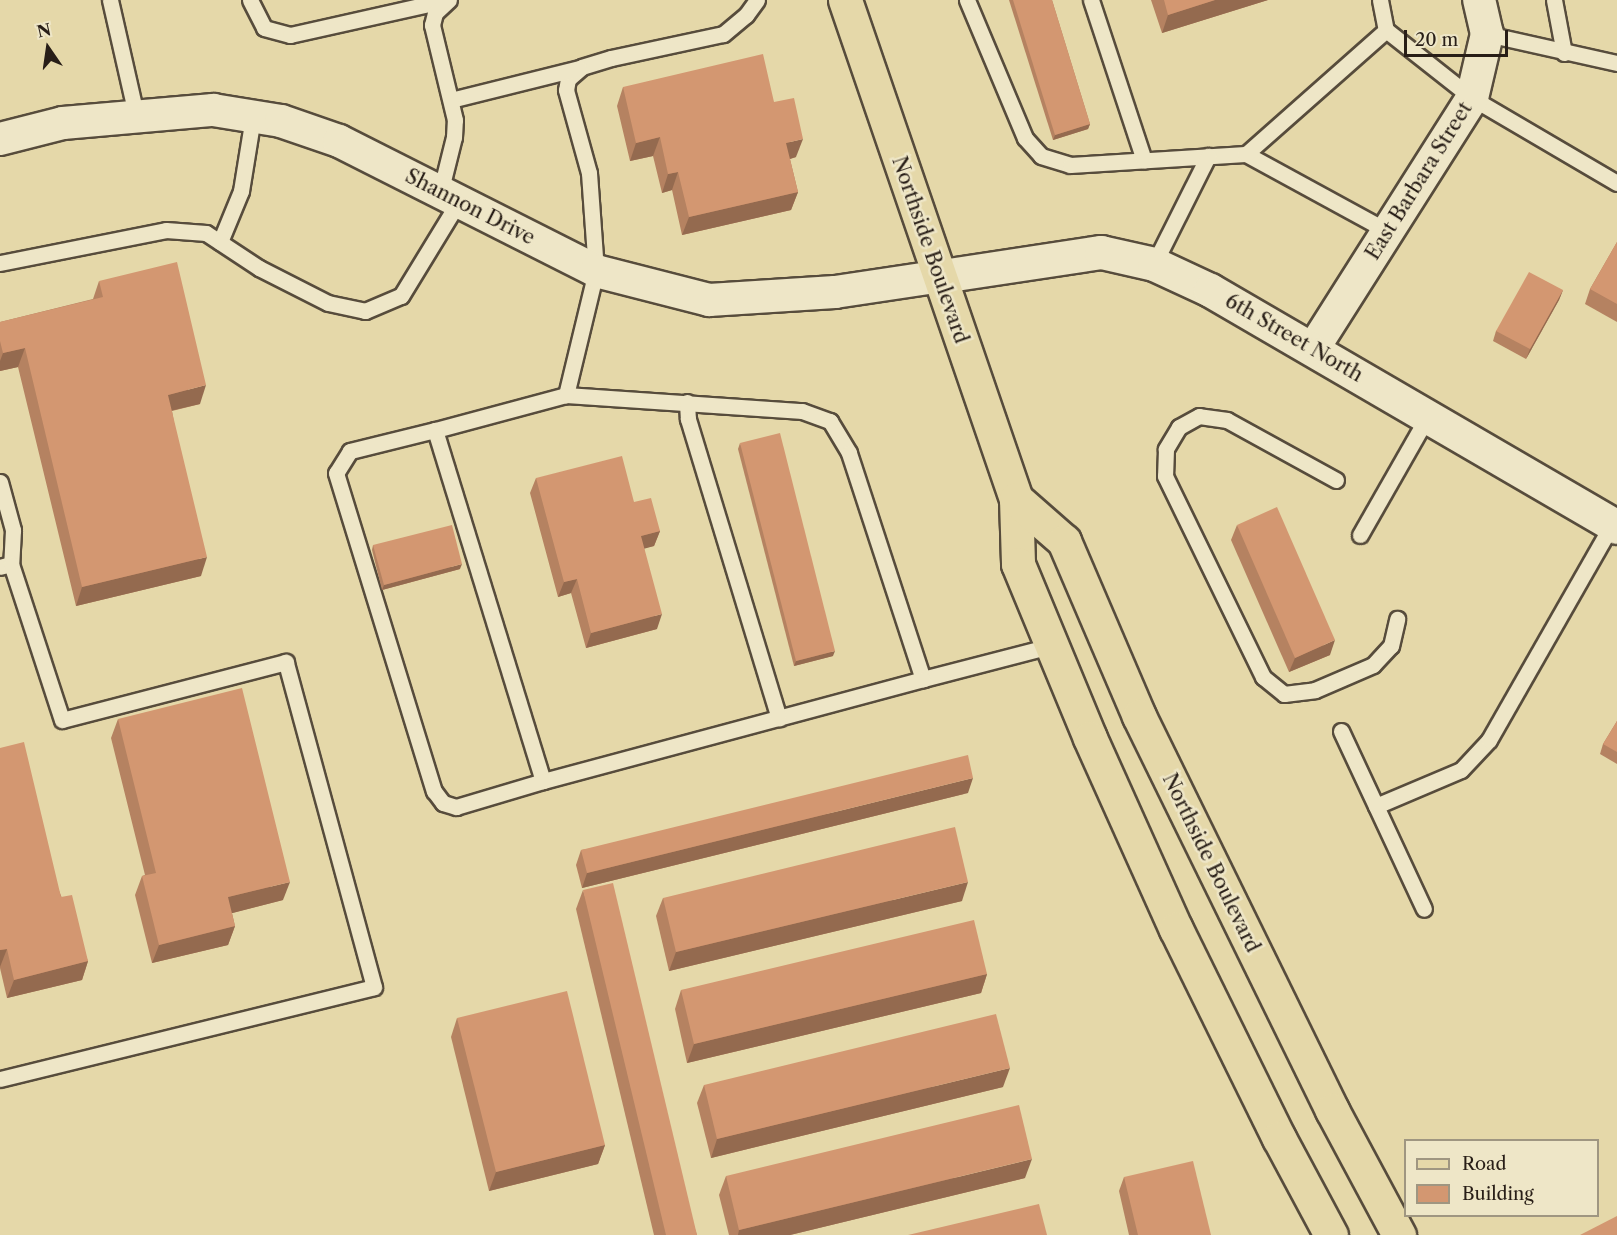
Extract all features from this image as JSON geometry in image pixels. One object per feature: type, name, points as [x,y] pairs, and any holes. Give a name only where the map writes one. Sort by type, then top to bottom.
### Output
[{"type":"main road","name":"Northside Boulevard","points":[[844,0],[942,276],[971,375],[1016,499],[1018,564],[1051,646],[1176,929],[1279,1138],[1331,1235]]},
{"type":"main road","name":"Northside Boulevard","points":[[1016,499],[1064,541],[1144,727],[1332,1110],[1400,1235]]},
{"type":"street","name":"East Barbara Street","points":[[1313,349],[1472,98],[1487,34],[1479,0]]},
{"type":"street","name":"Shannon Drive","points":[[0,139],[63,123],[136,114],[213,111],[281,121],[339,141],[596,271],[709,300],[835,292],[942,276]]},
{"type":"street","name":"6th Street North","points":[[942,276],[1101,252],[1154,264],[1210,290],[1614,526]]},
{"type":"lane","points":[[110,0],[136,114]]},
{"type":"lane","points":[[250,0],[264,28],[290,35],[448,0]]},
{"type":"lane","points":[[0,263],[166,230],[206,233],[258,268],[328,303],[365,311],[401,296],[450,197],[454,137],[451,100],[432,25],[435,13],[448,0]]},
{"type":"lane","points":[[451,100],[723,34],[746,15],[757,0]]},
{"type":"lane","points":[[967,0],[1025,138],[1041,156],[1070,165],[1246,154],[1387,231]]},
{"type":"lane","points":[[1091,0],[1144,160]]},
{"type":"lane","points":[[1380,0],[1386,30],[1472,98],[1617,183]]},
{"type":"lane","points":[[1554,0],[1564,53]]},
{"type":"lane","points":[[1246,154],[1386,30]]},
{"type":"lane","points":[[1487,34],[1617,63]]},
{"type":"lane","points":[[566,395],[596,271],[590,173],[566,90],[568,79],[582,67]]},
{"type":"lane","points":[[220,242],[241,191],[252,117]]},
{"type":"lane","points":[[1154,264],[1208,156]]},
{"type":"lane","points":[[923,679],[849,453],[830,421],[802,411],[566,395],[350,451],[336,472],[434,791],[443,803],[456,807],[543,781],[1051,646]]},
{"type":"lane","points":[[687,402],[688,419],[779,718]]},
{"type":"lane","points":[[1336,480],[1227,420],[1199,416],[1179,427],[1166,449],[1165,476],[1263,677],[1284,694],[1314,690],[1373,665],[1391,646],[1397,619]]},
{"type":"lane","points":[[1360,535],[1428,416]]},
{"type":"lane","points":[[435,429],[543,781]]},
{"type":"lane","points":[[0,482],[13,530],[6,566],[62,720],[286,662],[374,987],[0,1079]]},
{"type":"lane","points":[[1376,806],[1461,770],[1489,740],[1614,526]]},
{"type":"lane","points":[[1341,731],[1424,909]]},
{"type":"building","points":[[1013,0],[1052,0],[1090,124],[1055,135]]},
{"type":"building","points":[[1164,0],[1215,0],[1168,15]]},
{"type":"building","points":[[763,54],[774,102],[794,98],[803,139],[786,143],[798,192],[689,217],[678,172],[668,174],[660,137],[636,143],[623,87]]},
{"type":"building","points":[[1617,242],[1617,304],[1590,289]]},
{"type":"building","points":[[177,262],[206,385],[168,395],[207,557],[82,587],[25,348],[3,353],[0,341],[0,322],[103,297],[99,281]]},
{"type":"building","points":[[1529,272],[1563,290],[1530,349],[1496,331]]},
{"type":"building","points":[[780,433],[835,651],[796,661],[740,443]]},
{"type":"building","points":[[622,456],[634,502],[651,498],[660,531],[641,536],[662,614],[591,633],[577,579],[564,582],[536,478]]},
{"type":"building","points":[[1277,507],[1335,640],[1295,658],[1237,525]]},
{"type":"building","points":[[452,525],[462,564],[384,585],[373,545]]},
{"type":"building","points":[[242,688],[290,882],[228,897],[235,926],[159,945],[142,876],[156,873],[118,719]]},
{"type":"building","points":[[1617,721],[1617,752],[1603,744]]},
{"type":"building","points":[[24,742],[61,897],[72,895],[88,961],[14,980],[7,949],[0,950],[0,748]]},
{"type":"building","points":[[968,755],[973,778],[587,873],[581,850]]},
{"type":"building","points":[[955,827],[968,882],[676,952],[663,898]]},
{"type":"building","points":[[613,883],[697,1235],[666,1235],[583,890]]},
{"type":"building","points":[[974,920],[987,974],[694,1044],[681,990]]},
{"type":"building","points":[[567,991],[605,1145],[496,1172],[457,1018]]},
{"type":"building","points":[[996,1014],[1010,1068],[717,1139],[704,1085]]},
{"type":"building","points":[[1019,1105],[1032,1159],[739,1230],[726,1176]]},
{"type":"building","points":[[1193,1161],[1211,1235],[1138,1235],[1124,1177]]},
{"type":"building","points":[[1039,1204],[1047,1235],[908,1235]]},
{"type":"building","points":[[1617,1216],[1617,1235],[1580,1235]]}]
